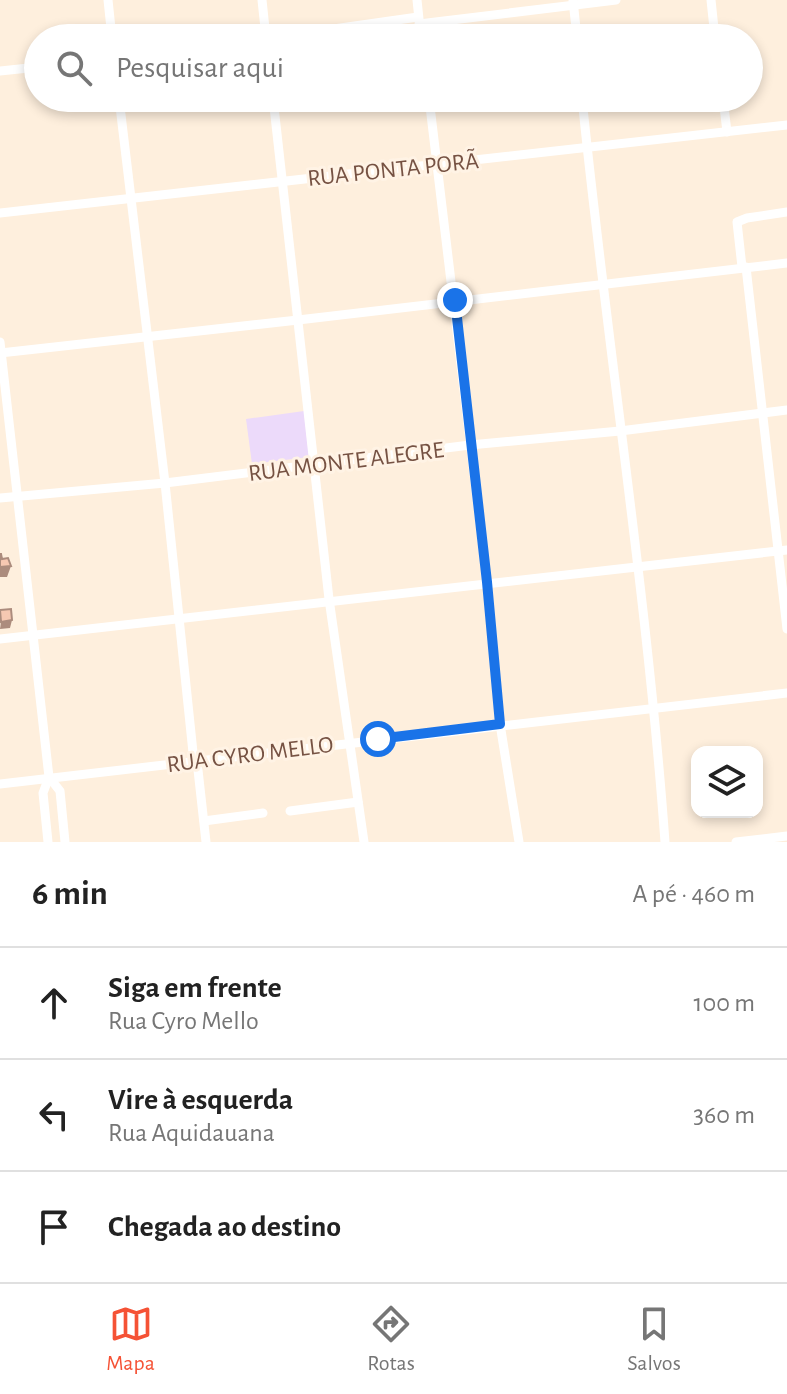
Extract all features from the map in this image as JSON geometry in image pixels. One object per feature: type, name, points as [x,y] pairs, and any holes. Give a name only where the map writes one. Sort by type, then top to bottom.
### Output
[{"type":"street","points":[[108,0],[111,24]]},
{"type":"street","points":[[262,0],[266,24]]},
{"type":"street","points":[[417,0],[419,24]]},
{"type":"street","points":[[385,24],[616,0]]},
{"type":"street","points":[[711,0],[714,24]]},
{"type":"street","points":[[573,3],[575,24]]},
{"type":"street","points":[[0,71],[24,68]]},
{"type":"street","points":[[121,112],[165,483],[194,762],[198,770],[206,842]]},
{"type":"street","points":[[275,112],[329,599],[364,842]]},
{"type":"street","points":[[431,112],[487,582],[500,724],[519,842]]},
{"type":"street","points":[[584,112],[655,708],[665,842]]},
{"type":"street","points":[[725,112],[727,132]]},
{"type":"street","name":"RUA PONTA PORÃ","points":[[0,213],[787,125]]},
{"type":"street","points":[[787,212],[737,222],[782,550],[787,629]]},
{"type":"street","points":[[48,842],[43,793],[49,777],[0,349],[298,320],[787,263]]},
{"type":"street","name":"RUA MONTE ALEGRE","points":[[0,498],[165,483],[787,410]]},
{"type":"street","points":[[0,639],[329,599],[782,550]]},
{"type":"street","name":"RUA CYRO MELLO","points":[[0,784],[787,693]]},
{"type":"street","points":[[49,777],[60,791],[65,842]]},
{"type":"street","points":[[290,811],[358,802]]},
{"type":"street","points":[[204,821],[263,813]]},
{"type":"street","points":[[736,842],[787,836]]},
{"type":"shaded area","points":[[304,411],[309,457],[252,464],[246,419]]},
{"type":"building","points":[[0,554],[2,559],[8,558],[11,566],[0,567]]},
{"type":"building","points":[[11,609],[12,620],[1,622],[0,610]]},
{"type":"route","points":[[378,739],[500,724],[455,300]]}]
